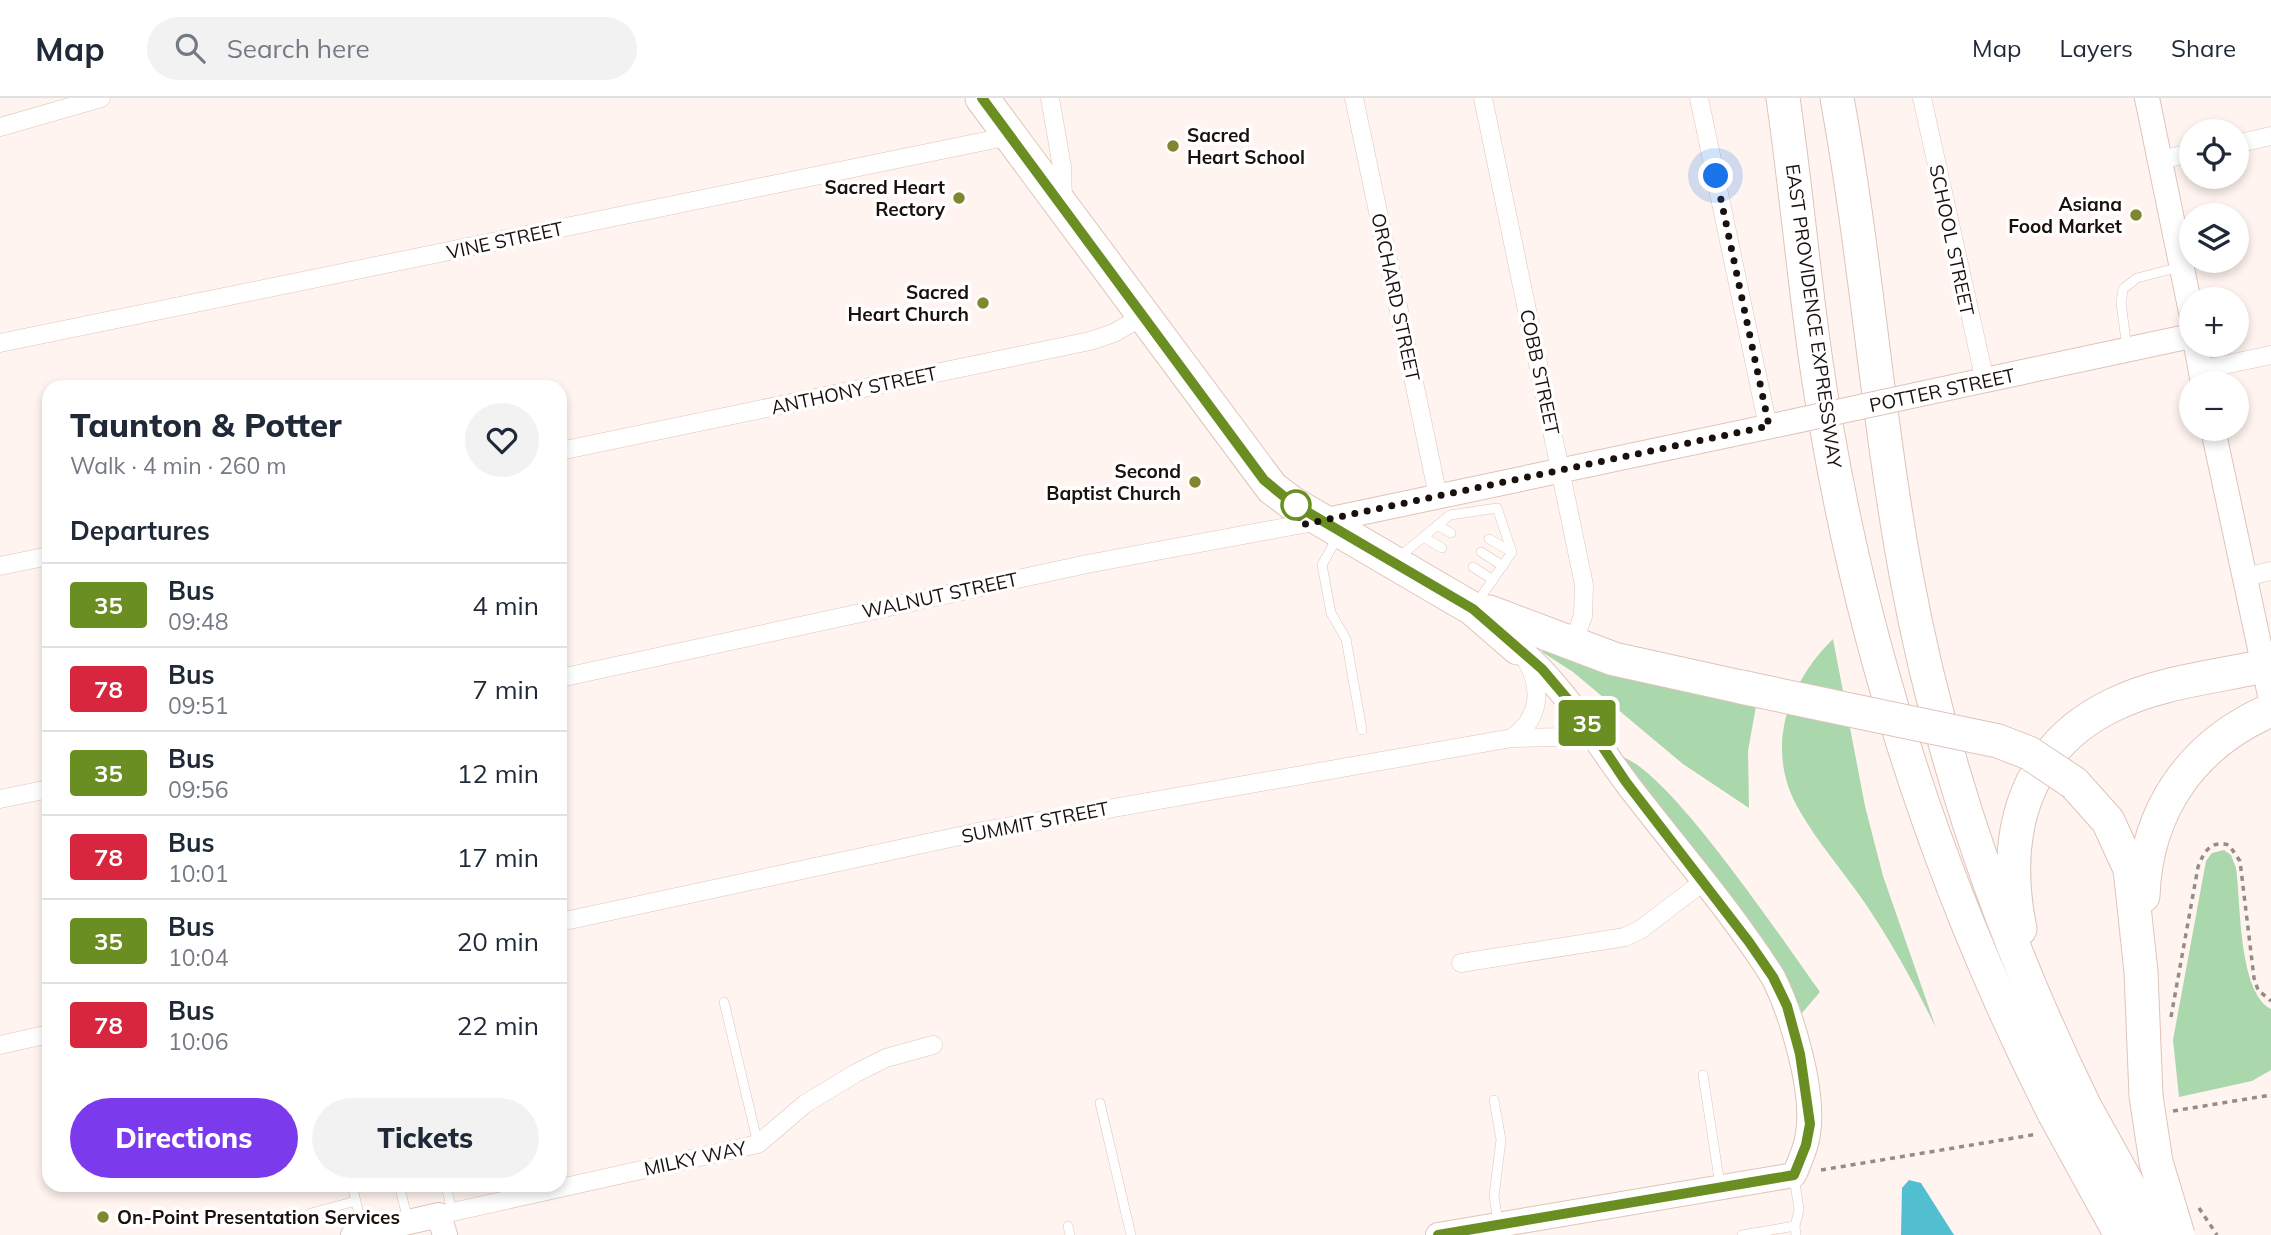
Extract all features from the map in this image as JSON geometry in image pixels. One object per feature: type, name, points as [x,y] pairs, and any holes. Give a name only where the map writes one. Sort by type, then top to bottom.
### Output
[{"type":"highway","points":[[982,98],[1264,480],[1282,496],[1473,609],[1518,648]]},
{"type":"highway","name":"EAST PROVIDENCE EXPRESSWAY","points":[[1783,98],[1826,428],[1871,631],[1900,733],[1946,868],[1996,990],[2121,1235]]},
{"type":"highway","name":"EAST PROVIDENCE EXPRESSWAY","points":[[1837,98],[1896,515],[1926,668],[1966,815],[2005,926],[2050,1032],[2060,1118],[2156,1235]]},
{"type":"highway","points":[[1473,609],[1498,615],[1572,646],[1635,665],[1998,741],[2029,753],[2074,783],[2103,814],[2124,853],[2135,888],[2159,1173],[2178,1235]]},
{"type":"highway","points":[[2050,1032],[2024,947],[2013,875],[2016,828],[2036,774],[2071,733],[2115,704],[2160,689],[2264,666]]},
{"type":"highway","points":[[2141,972],[2144,876],[2158,818],[2186,770],[2226,734],[2271,710]]},
{"type":"street","points":[[0,127],[101,98]]},
{"type":"street","points":[[1050,98],[1062,167],[1063,208]]},
{"type":"street","name":"ORCHARD STREET","points":[[1354,98],[1448,507]]},
{"type":"street","name":"COBB STREET","points":[[1482,98],[1585,597],[1583,616],[1572,646]]},
{"type":"street","points":[[1699,98],[1777,425]]},
{"type":"street","name":"SCHOOL STREET","points":[[1922,98],[1962,289],[1985,381]]},
{"type":"street","points":[[2147,98],[2179,252]]},
{"type":"street","name":"VINE STREET","points":[[0,343],[1010,136]]},
{"type":"street","points":[[2249,141],[2271,136]]},
{"type":"street","points":[[2160,160],[2179,156]]},
{"type":"street","name":"ANTHONY STREET","points":[[567,450],[1090,341],[1114,333],[1143,316]]},
{"type":"street","name":"POTTER STREET","points":[[1331,526],[1448,507],[1560,470],[2179,339]]},
{"type":"street","points":[[2221,371],[2271,355]]},
{"type":"street","points":[[2216,441],[2271,700]]},
{"type":"street","name":"WALNUT STREET","points":[[567,676],[1087,564],[1331,526]]},
{"type":"street","points":[[0,566],[42,557]]},
{"type":"street","points":[[2245,577],[2271,571]]},
{"type":"street","points":[[1513,738],[1526,727],[1537,702],[1533,674],[1518,648]]},
{"type":"street","points":[[1438,1235],[1794,1175],[1806,1145],[1810,1124],[1792,1021],[1767,968],[1626,782],[1562,691],[1518,648]]},
{"type":"street","name":"SUMMIT STREET","points":[[567,920],[983,831],[1513,738],[1569,737],[1600,742]]},
{"type":"street","points":[[0,799],[42,790]]},
{"type":"street","points":[[1461,963],[1625,937],[1640,930],[1703,882]]},
{"type":"street","points":[[0,1045],[42,1036]]},
{"type":"street","name":"MILKY WAY","points":[[567,1181],[758,1144],[805,1104],[856,1073],[887,1058],[933,1045]]},
{"type":"street","name":"MILKY WAY","points":[[445,1221],[512,1192]]},
{"type":"street","points":[[358,1234],[408,1222],[445,1221]]},
{"type":"lane","points":[[2127,350],[2121,303],[2123,289],[2137,278],[2179,268]]},
{"type":"lane","points":[[1392,561],[1426,538],[1448,507],[1497,508],[1511,552],[1473,609]]},
{"type":"lane","points":[[1437,525],[1451,533]]},
{"type":"lane","points":[[1331,526],[1322,565],[1331,613],[1346,639],[1362,730]]},
{"type":"lane","points":[[1426,538],[1442,548]]},
{"type":"lane","points":[[1489,539],[1511,552]]},
{"type":"lane","points":[[1480,552],[1503,566]]},
{"type":"lane","points":[[1473,567],[1493,580]]},
{"type":"lane","points":[[724,1002],[758,1144]]},
{"type":"lane","points":[[1703,1075],[1720,1187]]},
{"type":"lane","points":[[1494,1100],[1501,1140],[1494,1196],[1498,1225]]},
{"type":"lane","points":[[1100,1103],[1131,1235]]},
{"type":"lane","points":[[1742,1235],[1796,1231],[1799,1210],[1794,1175]]},
{"type":"lane","points":[[354,1192],[358,1234]]},
{"type":"lane","points":[[400,1192],[408,1222]]},
{"type":"lane","points":[[445,1221],[446,1192]]},
{"type":"lane","points":[[311,1213],[356,1202]]},
{"type":"path","points":[[2169,1025],[2199,867],[2206,849],[2216,844],[2229,845],[2240,861],[2254,978],[2258,990],[2271,1001]]},
{"type":"path","points":[[2154,1104],[2271,1095]]},
{"type":"path","points":[[1794,1175],[2060,1118]]},
{"type":"path","points":[[2196,1202],[2217,1235]]},
{"type":"green space","points":[[1833,639],[1865,806],[1883,876],[1936,1028],[1885,933],[1805,821],[1788,785],[1782,740],[1786,718],[1793,696],[1804,676],[1817,656]]},
{"type":"green space","points":[[1545,648],[1756,706],[1748,751],[1749,808],[1683,764],[1573,672],[1542,652]]},
{"type":"green space","points":[[1622,757],[1643,769],[1697,825],[1820,992],[1802,1013],[1793,993]]},
{"type":"green space","points":[[2224,850],[2231,855],[2236,868],[2243,945],[2252,985],[2260,999],[2271,1009],[2271,1070],[2252,1081],[2179,1097],[2173,1040],[2206,861],[2212,853]]},
{"type":"water","points":[[1909,1180],[1921,1183],[1954,1235],[1901,1235],[1902,1188]]},
{"type":"bus line","name":"35","points":[[982,98],[1264,480],[1292,503],[1473,609],[1542,669],[1582,716],[1626,782],[1749,942],[1773,977],[1787,1006],[1800,1054],[1810,1124],[1803,1156],[1794,1175],[1438,1235]]},
{"type":"place","name":"Sacred Heart School","points":[[1173,146]]},
{"type":"place","name":"Sacred Heart Rectory","points":[[959,198]]},
{"type":"place","name":"Asiana Food Market","points":[[2136,215]]},
{"type":"place","name":"Sacred Heart Church","points":[[983,303]]},
{"type":"place","name":"Second Baptist Church","points":[[1195,482]]},
{"type":"place","name":"On-Point Presentation Services","points":[[103,1217]]},
{"type":"route","points":[[1296,505],[1301,525],[1769,426],[1716,176]]}]
